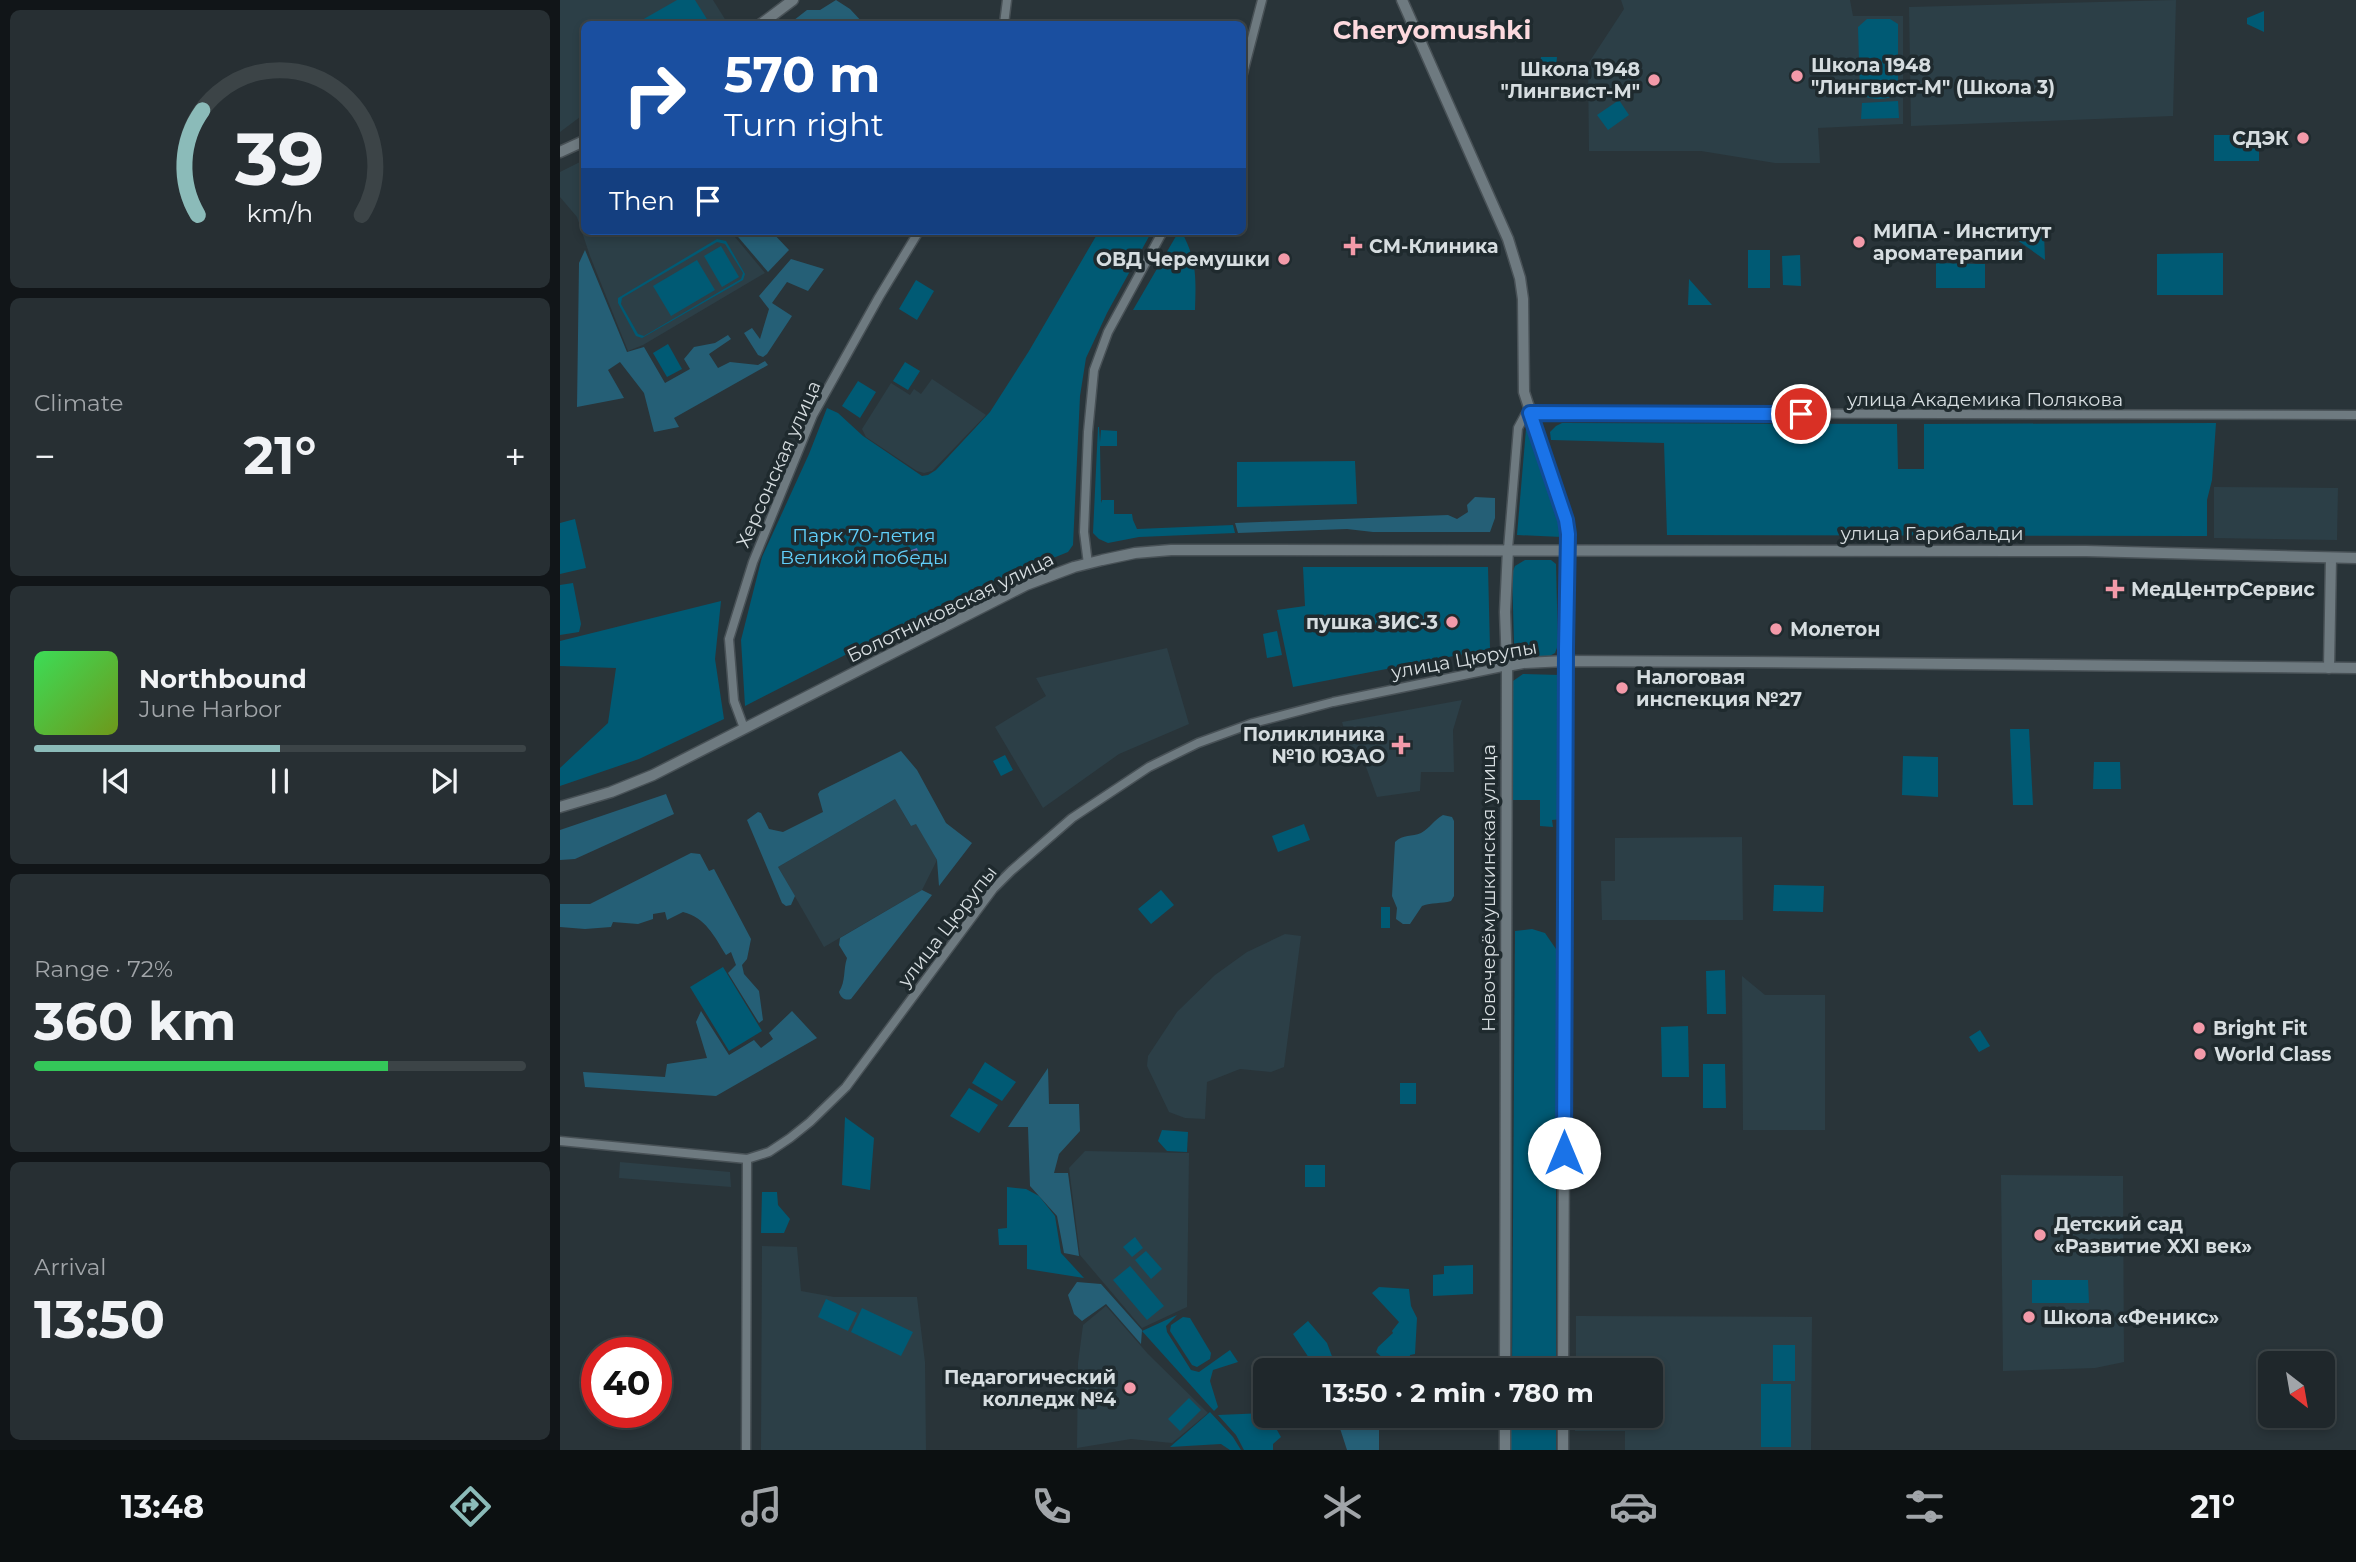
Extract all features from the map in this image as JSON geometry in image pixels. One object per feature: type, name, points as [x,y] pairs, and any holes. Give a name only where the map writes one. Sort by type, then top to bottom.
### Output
[{"type":"street","points":[[765,21],[793,0]]},
{"type":"street","points":[[1004,21],[1007,0]]},
{"type":"street","points":[[1246,62],[1262,0]]},
{"type":"street","points":[[1402,0],[1508,239],[1521,288],[1524,392],[1566,520],[1563,1358]]},
{"type":"street","points":[[560,152],[581,142]]},
{"type":"street","name":"Херсонская улица","points":[[744,728],[735,707],[729,639],[752,562],[813,415],[917,235]]},
{"type":"street","points":[[1088,564],[1084,532],[1088,432],[1094,370],[1108,332],[1161,235]]},
{"type":"street","name":"улица Академика Полякова","points":[[1530,413],[2356,415]]},
{"type":"street","name":"Новочерёмушкинская улица","points":[[1505,1358],[1505,612],[1518,428],[1525,415],[1530,413]]},
{"type":"street","name":"Болотниковская улица","points":[[560,807],[629,786],[997,599],[1045,577],[1088,564],[1135,553],[1171,550],[1508,549]]},
{"type":"street","name":"улица Гарибальди","points":[[1508,549],[2073,551],[2356,558]]},
{"type":"street","points":[[2329,667],[2331,558]]},
{"type":"street","points":[[1566,662],[1952,662],[2356,668]]},
{"type":"street","name":"улица Цюрупы","points":[[747,1159],[769,1152],[790,1138],[846,1087],[993,890],[1011,872],[1072,818],[1138,774],[1198,743],[1253,723],[1333,702],[1507,666],[1566,662]]},
{"type":"street","points":[[560,1141],[747,1159],[747,1450]]},
{"type":"street","points":[[1505,1428],[1505,1450]]},
{"type":"street","points":[[1563,1428],[1563,1450]]},
{"type":"shaded area","points":[[560,0],[713,0],[726,21],[581,21],[581,116],[560,132]]},
{"type":"shaded area","points":[[836,0],[861,21],[793,21],[807,10],[820,10]]},
{"type":"shaded area","points":[[1621,0],[1850,0],[1853,16],[1903,16],[1903,124],[1818,128],[1820,163],[1775,163],[1701,151],[1589,151],[1588,64],[1624,9]]},
{"type":"shaded area","points":[[2176,0],[2173,116],[1911,126],[1909,7]]},
{"type":"shaded area","points":[[581,162],[581,229],[577,217],[560,197],[560,172]]},
{"type":"shaded area","points":[[583,235],[733,235],[765,273],[643,345],[628,351]]},
{"type":"shaded area","points":[[736,235],[775,235],[789,250],[768,272]]},
{"type":"shaded area","points":[[585,250],[627,352],[644,347],[665,383],[690,369],[684,359],[694,347],[715,343],[728,335],[731,339],[709,354],[718,368],[730,362],[758,365],[765,361],[768,365],[674,418],[679,427],[654,432],[644,393],[620,362],[608,370],[624,398],[577,407],[579,263]]},
{"type":"shaded area","points":[[791,259],[824,269],[808,291],[787,282],[772,303],[792,316],[763,357],[758,355],[744,333],[752,328],[760,339],[769,309],[759,296]]},
{"type":"shaded area","points":[[932,379],[986,415],[932,471],[924,473],[866,437],[862,429],[891,383],[910,395],[914,389],[921,394]]},
{"type":"shaded area","points":[[2214,487],[2338,488],[2337,540],[2214,538]]},
{"type":"shaded area","points":[[1475,497],[1495,498],[1495,518],[1490,532],[1373,532],[1347,529],[1238,533],[1235,523],[1448,515],[1457,519],[1468,512],[1467,505]]},
{"type":"shaded area","points":[[917,548],[921,560],[904,566],[900,554]]},
{"type":"shaded area","points":[[1167,648],[1189,724],[1119,754],[1043,808],[995,727],[1046,696],[1036,678]]},
{"type":"shaded area","name":"Поликлиника №10 ЮЗАО","points":[[1462,700],[1453,730],[1454,772],[1421,772],[1420,791],[1377,797],[1365,764],[1354,763],[1342,722]]},
{"type":"shaded area","points":[[901,751],[917,770],[946,823],[972,843],[939,886],[937,860],[916,824],[911,826],[895,799],[778,867],[795,896],[791,905],[782,903],[747,820],[758,812],[761,813],[769,829],[783,832],[823,812],[818,794],[820,791]]},
{"type":"shaded area","points":[[666,794],[674,814],[575,859],[560,860],[560,830]]},
{"type":"shaded area","points":[[895,799],[911,826],[916,823],[937,860],[922,890],[824,947],[778,867]]},
{"type":"shaded area","points":[[1443,815],[1452,817],[1454,821],[1454,896],[1451,901],[1422,906],[1410,924],[1403,924],[1396,919],[1397,908],[1392,896],[1395,842],[1421,833]]},
{"type":"shaded area","points":[[1742,837],[1743,920],[1602,920],[1601,881],[1615,881],[1615,838]]},
{"type":"shaded area","points":[[691,853],[700,854],[709,871],[714,869],[751,939],[747,959],[742,965],[744,974],[759,991],[763,1020],[759,1023],[728,973],[736,965],[731,952],[726,955],[709,929],[691,915],[683,912],[667,920],[665,912],[653,914],[653,919],[638,924],[613,922],[611,927],[585,929],[560,927],[560,904],[590,904]]},
{"type":"shaded area","points":[[922,890],[932,895],[851,999],[844,999],[839,992],[847,958],[839,945],[840,938]]},
{"type":"shaded area","points":[[1285,934],[1301,936],[1284,1067],[1271,1072],[1240,1069],[1207,1082],[1205,1119],[1185,1118],[1169,1112],[1147,1066],[1148,1056],[1177,1012],[1215,975],[1247,952]]},
{"type":"shaded area","points":[[1742,976],[1765,995],[1825,995],[1825,1130],[1743,1130]]},
{"type":"shaded area","points":[[701,1011],[729,1055],[754,1040],[761,1048],[773,1039],[769,1033],[792,1011],[817,1038],[716,1096],[585,1087],[583,1072],[665,1077],[667,1064],[707,1058],[696,1022]]},
{"type":"shaded area","points":[[1048,1068],[1049,1104],[1079,1104],[1080,1131],[1059,1154],[1054,1173],[1068,1173],[1079,1256],[1064,1253],[1057,1216],[1030,1186],[1028,1127],[1008,1127]]},
{"type":"shaded area","points":[[1085,1151],[1189,1153],[1187,1307],[1142,1328],[1080,1255],[1069,1168]]},
{"type":"shaded area","points":[[620,1162],[730,1172],[731,1187],[619,1178]]},
{"type":"shaded area","points":[[2001,1175],[2123,1176],[2124,1362],[2095,1368],[2003,1371]]},
{"type":"shaded area","points":[[762,1246],[797,1247],[801,1291],[834,1297],[917,1297],[925,1362],[926,1450],[761,1450]]},
{"type":"shaded area","points":[[1077,1282],[1101,1284],[1142,1330],[1141,1344],[1106,1304],[1082,1321],[1074,1314],[1068,1295]]},
{"type":"shaded area","name":"Педагогический колледж №4","points":[[1106,1306],[1148,1354],[1208,1413],[1172,1443],[1131,1439],[1077,1448],[1078,1363],[1083,1325]]},
{"type":"shaded area","points":[[1576,1316],[1812,1317],[1811,1450],[1625,1450],[1625,1431],[1575,1431],[1575,1428],[1663,1428],[1663,1358],[1576,1358]]},
{"type":"shaded area","points":[[1340,1428],[1379,1428],[1379,1450],[1347,1450]]},
{"type":"green space","points":[[677,0],[695,0],[708,21],[640,21]]},
{"type":"green space","points":[[2264,11],[2264,32],[2247,24],[2247,18]]},
{"type":"green space","points":[[1867,19],[1890,19],[1898,24],[1898,94],[1889,98],[1875,99],[1860,95],[1858,27]]},
{"type":"green space","points":[[1541,57],[1557,57],[1555,78],[1538,77]]},
{"type":"green space","points":[[1619,100],[1629,115],[1608,130],[1597,115]]},
{"type":"green space","points":[[1898,101],[1899,118],[1861,119],[1862,103]]},
{"type":"green space","points":[[2214,135],[2259,135],[2259,161],[2214,161]]},
{"type":"green space","points":[[2006,232],[2044,232],[2045,260]]},
{"type":"green space","name":"Парк 70-летия Великой победы","points":[[1097,235],[1150,235],[1086,358],[1080,396],[1073,545],[1068,552],[971,591],[745,706],[741,640],[762,557],[827,408],[838,413],[863,436],[922,476],[928,475],[936,470],[990,412]]},
{"type":"green space","points":[[1177,235],[1183,235],[1193,260],[1195,310],[1133,310]]},
{"type":"green space","points":[[717,239],[726,241],[745,274],[743,280],[642,338],[636,336],[618,303],[618,298]],"holes":[[[717,242],[725,244],[743,273],[741,279],[644,336],[638,334],[621,304],[622,298]]]},
{"type":"green space","points":[[721,246],[739,277],[722,287],[704,256]]},
{"type":"green space","points":[[1748,250],[1770,250],[1770,288],[1748,288]]},
{"type":"green space","points":[[2223,253],[2223,295],[2157,295],[2157,254]]},
{"type":"green space","points":[[1800,255],[1801,286],[1783,285],[1782,256]]},
{"type":"green space","points":[[697,260],[715,290],[671,316],[653,286]]},
{"type":"green space","points":[[1936,263],[1985,264],[1985,288],[1936,288]]},
{"type":"green space","points":[[1689,279],[1712,305],[1688,305]]},
{"type":"green space","points":[[916,280],[934,291],[917,320],[899,309]]},
{"type":"green space","points":[[668,344],[682,369],[667,377],[653,353]]},
{"type":"green space","points":[[905,362],[920,371],[908,390],[893,381]]},
{"type":"green space","points":[[858,381],[876,392],[860,418],[842,406]]},
{"type":"green space","points":[[1562,423],[1897,424],[1898,469],[1924,469],[1924,424],[2216,423],[2212,480],[2207,500],[2207,536],[1667,535],[1664,443],[1551,440],[1550,432]]},
{"type":"green space","points":[[1098,427],[1100,442],[1101,430],[1117,431],[1117,446],[1100,446],[1101,503],[1102,500],[1114,500],[1114,514],[1132,514],[1137,529],[1233,525],[1235,533],[1139,537],[1108,543],[1099,539],[1093,533]]},
{"type":"green space","points":[[1526,429],[1533,433],[1560,522],[1562,537],[1517,535]]},
{"type":"green space","points":[[1355,461],[1357,504],[1237,507],[1237,462]]},
{"type":"green space","points":[[575,519],[586,568],[560,574],[560,523]]},
{"type":"green space","points":[[1525,560],[1551,560],[1556,564],[1558,645],[1555,653],[1546,658],[1530,659],[1516,648],[1514,643],[1512,573],[1515,566]]},
{"type":"green space","points":[[1303,567],[1488,567],[1490,649],[1293,687],[1277,610],[1305,606]]},
{"type":"green space","points":[[573,583],[581,624],[579,632],[560,635],[560,585]]},
{"type":"green space","points":[[721,601],[715,659],[724,719],[639,759],[560,786],[560,768],[608,723],[616,668],[560,666],[560,641]]},
{"type":"green space","points":[[1277,631],[1282,655],[1267,658],[1263,634]]},
{"type":"green space","points":[[1523,674],[1560,675],[1562,819],[1552,820],[1553,827],[1540,826],[1540,800],[1513,800],[1513,681]]},
{"type":"green space","points":[[2010,729],[2029,729],[2033,805],[2013,805]]},
{"type":"green space","points":[[1005,755],[1013,770],[1001,776],[993,761]]},
{"type":"green space","points":[[1903,756],[1938,757],[1938,797],[1902,795]]},
{"type":"green space","points":[[2094,762],[2120,762],[2121,789],[2093,789]]},
{"type":"green space","points":[[1304,824],[1310,840],[1278,852],[1272,836]]},
{"type":"green space","points":[[1774,885],[1824,886],[1823,912],[1773,911]]},
{"type":"green space","points":[[1161,890],[1174,905],[1151,924],[1138,909]]},
{"type":"green space","points":[[1381,907],[1390,907],[1390,928],[1381,928]]},
{"type":"green space","points":[[1532,929],[1545,933],[1556,949],[1556,1358],[1512,1358],[1515,931]]},
{"type":"green space","points":[[723,967],[762,1031],[729,1051],[690,987]]},
{"type":"green space","points":[[1725,970],[1726,1014],[1707,1014],[1706,971]]},
{"type":"green space","points":[[1688,1026],[1689,1077],[1662,1077],[1661,1027]]},
{"type":"green space","points":[[1980,1030],[1990,1046],[1979,1052],[1969,1037]]},
{"type":"green space","points":[[985,1062],[1016,1082],[1002,1101],[972,1083]]},
{"type":"green space","points":[[1703,1064],[1725,1064],[1726,1108],[1703,1108]]},
{"type":"green space","points":[[1400,1083],[1416,1083],[1416,1104],[1400,1104]]},
{"type":"green space","points":[[969,1088],[998,1105],[979,1133],[950,1116]]},
{"type":"green space","points":[[845,1117],[874,1138],[870,1190],[842,1185]]},
{"type":"green space","points":[[1162,1130],[1188,1132],[1187,1152],[1167,1151],[1158,1141]]},
{"type":"green space","points":[[1305,1165],[1325,1165],[1325,1187],[1305,1187]]},
{"type":"green space","points":[[1007,1187],[1026,1189],[1039,1196],[1055,1216],[1061,1253],[1084,1278],[1027,1269],[1027,1245],[999,1245],[998,1229],[1007,1228]]},
{"type":"green space","points":[[762,1192],[777,1192],[778,1205],[790,1219],[784,1233],[761,1233]]},
{"type":"green space","points":[[1135,1237],[1143,1248],[1132,1257],[1123,1247]]},
{"type":"green space","points":[[1146,1251],[1162,1269],[1151,1279],[1135,1260]]},
{"type":"green space","points":[[1473,1265],[1473,1294],[1433,1296],[1433,1275],[1444,1274],[1444,1266]]},
{"type":"green space","points":[[1130,1266],[1164,1306],[1147,1320],[1113,1280]]},
{"type":"green space","points":[[2032,1280],[2088,1280],[2089,1303],[2032,1303]]},
{"type":"green space","points":[[1379,1287],[1409,1289],[1411,1306],[1417,1318],[1415,1354],[1410,1355],[1410,1358],[1383,1358],[1376,1352],[1399,1322],[1372,1293]]},
{"type":"green space","points":[[826,1299],[857,1313],[848,1331],[818,1317]]},
{"type":"green space","points":[[862,1308],[913,1332],[901,1356],[851,1332]]},
{"type":"green space","points":[[1177,1315],[1166,1326],[1167,1332],[1191,1370],[1199,1372],[1230,1350],[1238,1362],[1213,1370],[1210,1381],[1218,1407],[1214,1411],[1142,1331]]},
{"type":"green space","points":[[1183,1317],[1190,1318],[1211,1353],[1210,1359],[1197,1367],[1192,1365],[1170,1331],[1171,1325]]},
{"type":"green space","points":[[1308,1321],[1327,1343],[1333,1358],[1309,1358],[1293,1334]]},
{"type":"green space","points":[[1773,1345],[1795,1345],[1795,1381],[1773,1381]]},
{"type":"green space","points":[[1761,1384],[1791,1384],[1791,1447],[1761,1447]]},
{"type":"green space","points":[[1189,1398],[1201,1410],[1180,1431],[1168,1419]]},
{"type":"green space","points":[[1210,1412],[1241,1450],[1230,1450],[1221,1444],[1170,1447]]},
{"type":"green space","points":[[1253,1414],[1253,1428],[1276,1428],[1281,1437],[1273,1444],[1273,1450],[1244,1450],[1236,1435],[1218,1415]]},
{"type":"green space","points":[[1511,1428],[1556,1428],[1556,1450],[1511,1450]]},
{"type":"place","name":"Школа 1948 \"Лингвист-М\" (Школа 3)","points":[[1797,76]]},
{"type":"place","name":"Школа 1948 \"Лингвист-М\"","points":[[1654,80]]},
{"type":"place","name":"СДЭК","points":[[2303,138]]},
{"type":"place","name":"МИПА - Институт ароматерапии","points":[[1859,242]]},
{"type":"place","name":"СМ-Клиника","points":[[1353,246]]},
{"type":"place","name":"ОВД Черемушки","points":[[1284,259]]},
{"type":"place","name":"МедЦентрСервис","points":[[2115,589]]},
{"type":"place","name":"пушка ЗИС-3","points":[[1452,622]]},
{"type":"place","name":"Молетон","points":[[1776,629]]},
{"type":"place","name":"Налоговая инспекция №27","points":[[1622,688]]},
{"type":"place","name":"Поликлиника №10 ЮЗАО","points":[[1401,745]]},
{"type":"place","name":"Bright Fit","points":[[2199,1028]]},
{"type":"place","name":"World Class","points":[[2200,1054]]},
{"type":"place","name":"Детский сад «Развитие XXI век»","points":[[2040,1235]]},
{"type":"place","name":"Школа «Феникс»","points":[[2029,1317]]},
{"type":"place","name":"Педагогический колледж №4","points":[[1130,1388]]},
{"type":"district","name":"Cheryomushki","points":[[1432,30]]},
{"type":"route","points":[[1564,1153],[1568,534],[1566,520],[1530,413],[1801,414]]}]
